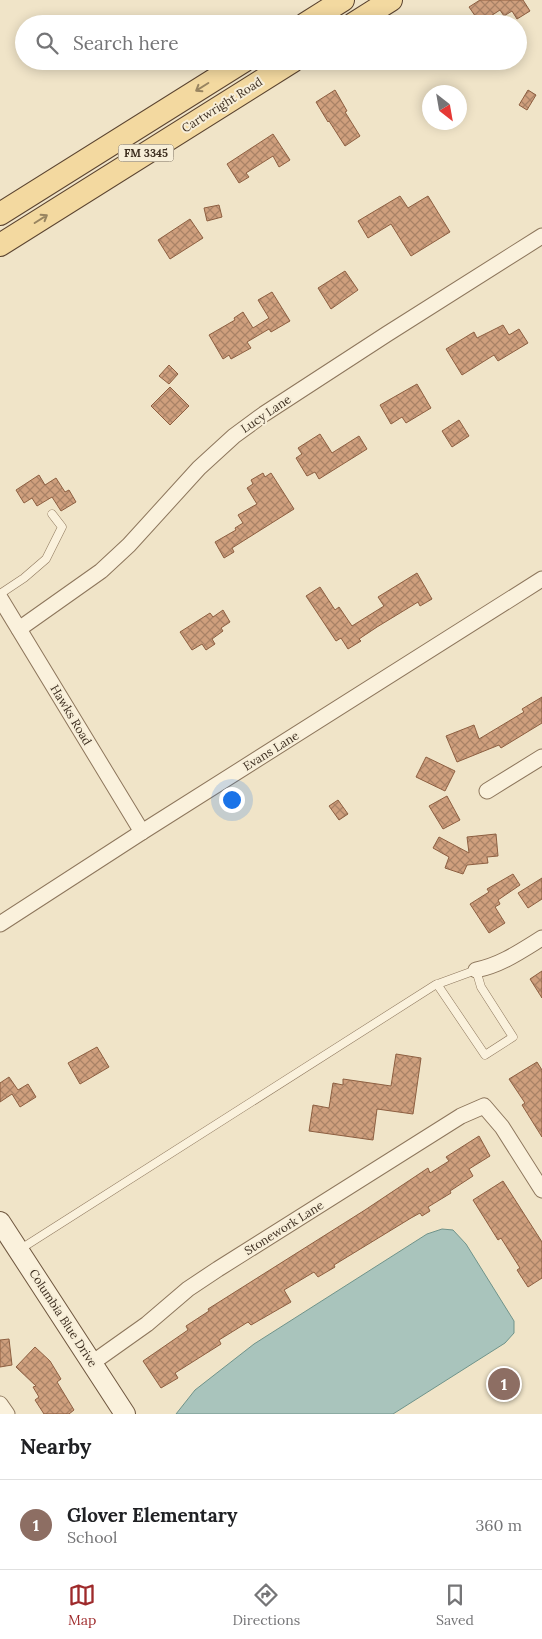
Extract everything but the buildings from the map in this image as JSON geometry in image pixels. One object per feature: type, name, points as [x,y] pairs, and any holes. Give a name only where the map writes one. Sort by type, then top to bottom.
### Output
[{"type":"main road","points":[[319,15],[343,0]]},
{"type":"main road","points":[[367,15],[390,0]]},
{"type":"main road","name":"Cartwright Road","points":[[0,214],[229,70]]},
{"type":"main road","name":"Cartwright Road","points":[[0,245],[279,70]]},
{"type":"main road","points":[[142,124],[157,146]]},
{"type":"street","name":"Lucy Lane","points":[[19,628],[101,571],[130,545],[199,468],[234,436],[264,414],[542,236]]},
{"type":"street","name":"Evans Lane","points":[[0,924],[542,579]]},
{"type":"street","name":"Hawks Road","points":[[0,598],[142,832]]},
{"type":"street","points":[[487,791],[542,757]]},
{"type":"street","points":[[476,970],[491,967],[504,961],[542,938]]},
{"type":"street","name":"Stonework Lane","points":[[92,1362],[147,1324],[188,1289],[218,1269],[461,1116],[484,1106],[502,1127],[542,1190]]},
{"type":"street","name":"Columbia Blue Drive","points":[[0,1222],[125,1414]]},
{"type":"street","points":[[0,1404],[7,1414]]},
{"type":"lane","points":[[0,594],[24,578],[46,559],[62,527],[52,514]]},
{"type":"lane","points":[[19,1250],[437,984],[476,970],[481,987],[514,1037],[485,1055],[437,984]]},
{"type":"water","points":[[442,1229],[453,1230],[466,1244],[514,1321],[514,1333],[505,1343],[393,1414],[176,1414],[195,1390],[254,1344],[427,1234]]},
{"type":"place","name":"Glover Elementary","points":[[504,1384]]}]
